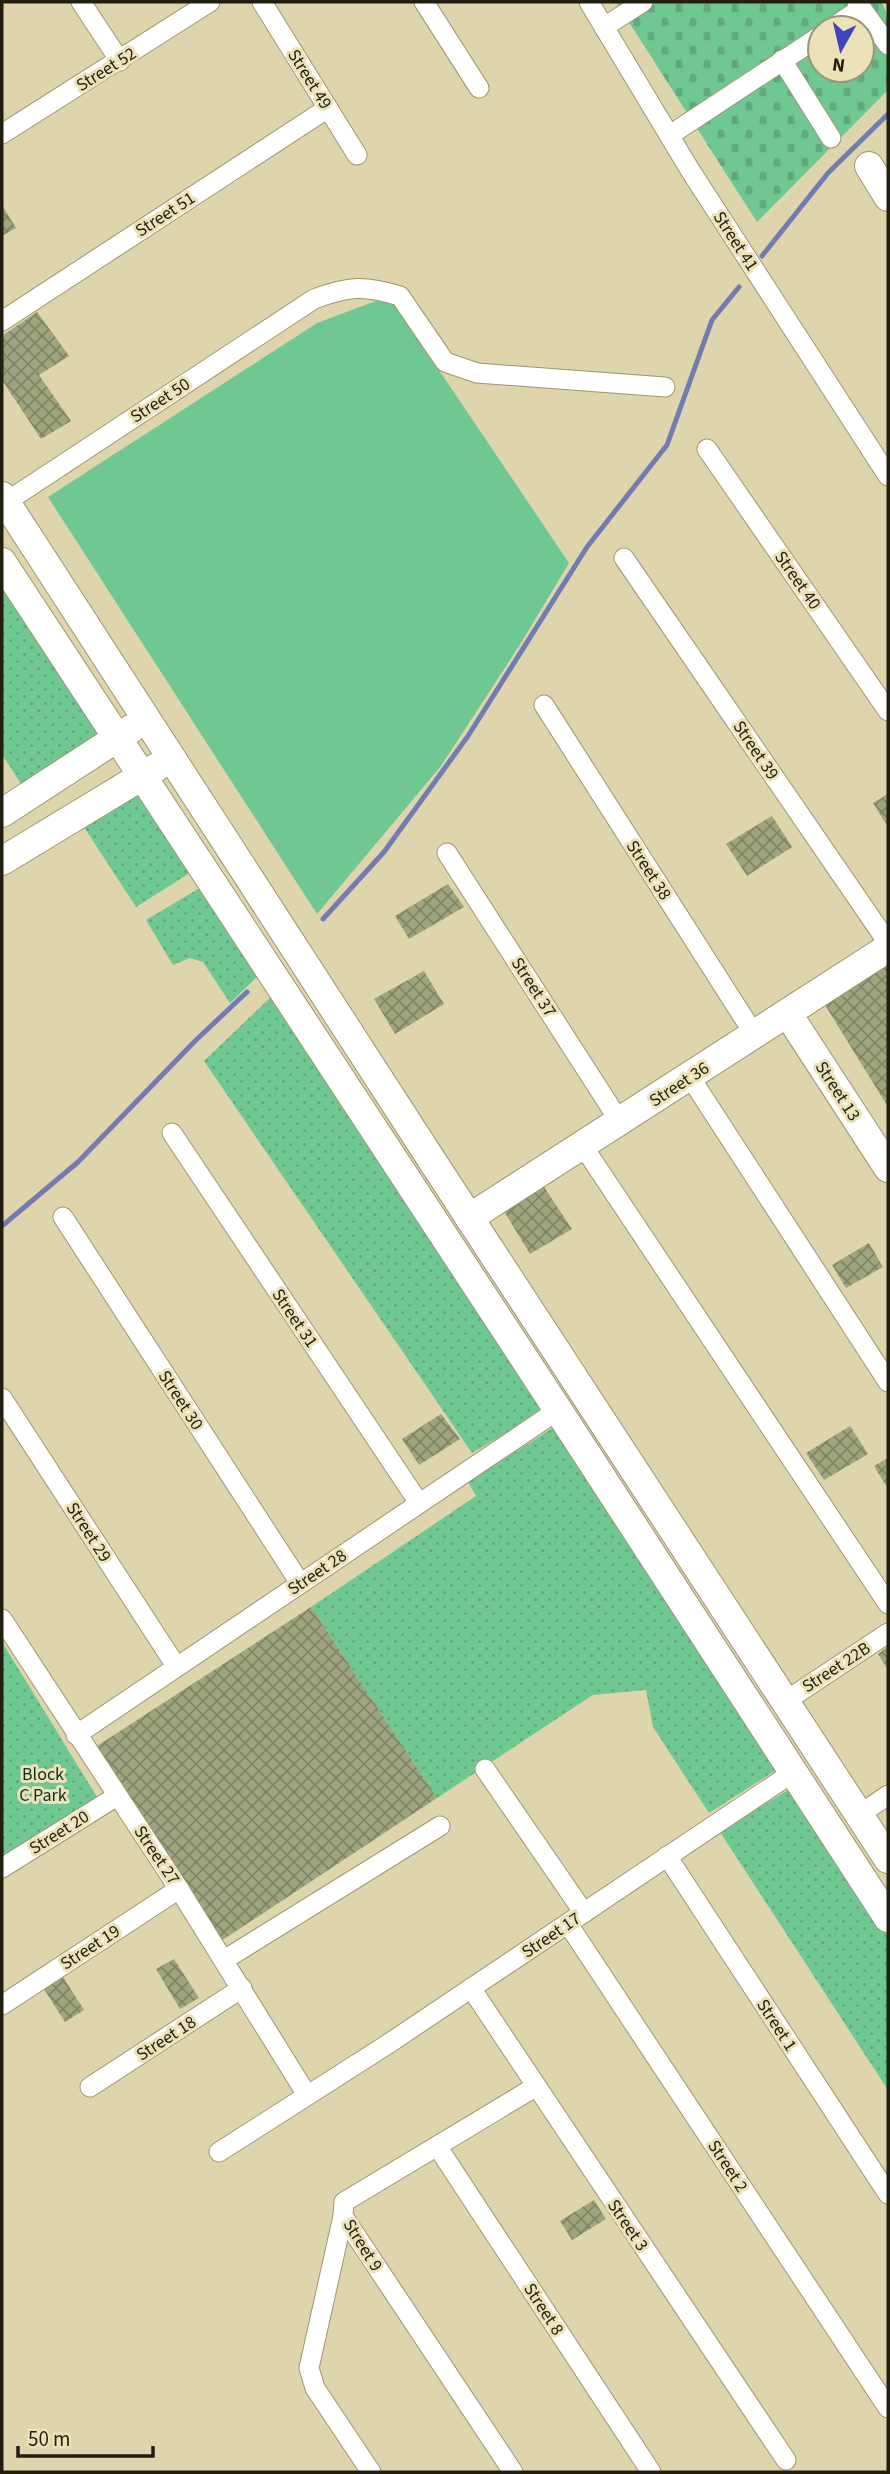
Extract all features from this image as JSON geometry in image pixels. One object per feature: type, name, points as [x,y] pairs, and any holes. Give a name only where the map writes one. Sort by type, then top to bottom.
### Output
[{"type":"street","points":[[80,2],[120,61]]},
{"type":"street","name":"Street 52","points":[[2,134],[210,2]]},
{"type":"street","name":"Street 49","points":[[261,2],[358,155]]},
{"type":"street","points":[[424,2],[479,88]]},
{"type":"street","name":"Street 41","points":[[589,2],[670,135],[888,476]]},
{"type":"street","points":[[604,26],[643,2]]},
{"type":"street","points":[[859,5],[888,45]]},
{"type":"street","points":[[670,135],[806,45]]},
{"type":"street","points":[[782,60],[831,138]]},
{"type":"street","name":"Street 51","points":[[2,321],[328,108]]},
{"type":"street","points":[[869,166],[888,197]]},
{"type":"street","name":"Street 50","points":[[4,499],[314,299],[342,289],[376,289],[400,296],[445,362],[477,373],[665,387]]},
{"type":"street","name":"Street 40","points":[[707,449],[888,711]]},
{"type":"street","points":[[4,499],[888,1860]]},
{"type":"street","name":"Street 39","points":[[624,558],[888,946]]},
{"type":"street","points":[[2,562],[888,1918]]},
{"type":"street","name":"Street 38","points":[[544,705],[754,1034]]},
{"type":"street","points":[[2,813],[146,720]]},
{"type":"street","points":[[2,861],[141,775],[172,760]]},
{"type":"street","name":"Street 37","points":[[447,852],[620,1122]]},
{"type":"street","name":"Street 36","points":[[469,1218],[788,1014],[888,946]]},
{"type":"street","name":"Street 13","points":[[788,1014],[888,1168]]},
{"type":"street","points":[[690,1077],[888,1382]]},
{"type":"street","name":"Street 31","points":[[172,1133],[419,1503]]},
{"type":"street","points":[[583,1146],[888,1604]]},
{"type":"street","name":"Street 30","points":[[62,1217],[300,1583]]},
{"type":"street","points":[[490,1307],[517,1290]]},
{"type":"street","name":"Street 29","points":[[2,1398],[176,1666]]},
{"type":"street","name":"Street 28","points":[[76,1735],[558,1410]]},
{"type":"street","points":[[695,1620],[722,1606]]},
{"type":"street","name":"Street 27","points":[[2,1619],[179,1889],[307,2095]]},
{"type":"street","name":"Street 22B","points":[[784,1702],[888,1633]]},
{"type":"street","name":"Street 2","points":[[485,1769],[576,1918],[888,2408]]},
{"type":"street","name":"Street 17","points":[[219,2152],[471,1988],[792,1773]]},
{"type":"street","name":"Street 20","points":[[2,1868],[117,1796]]},
{"type":"street","points":[[859,1815],[888,1796]]},
{"type":"street","points":[[224,1960],[440,1826]]},
{"type":"street","name":"Street 1","points":[[667,1857],[888,2194]]},
{"type":"street","name":"Street 19","points":[[2,2005],[179,1889]]},
{"type":"street","name":"Street 18","points":[[90,2087],[242,1988]]},
{"type":"street","name":"Street 3","points":[[471,1988],[786,2460]]},
{"type":"street","name":"Street 9","points":[[513,2472],[343,2216],[344,2202],[535,2087]]},
{"type":"street","name":"Street 8","points":[[437,2146],[651,2472]]},
{"type":"street","points":[[343,2216],[309,2368],[315,2388],[371,2472]]},
{"type":"green space","points":[[616,2],[881,2],[888,15],[888,90],[757,222]]},
{"type":"green space","points":[[389,296],[569,563],[441,766],[317,914],[48,497],[317,323]]},
{"type":"green space","points":[[2,577],[103,733],[21,784],[2,754]]},
{"type":"green space","points":[[138,786],[193,871],[136,907],[80,821]]},
{"type":"green space","points":[[203,886],[260,974],[230,1003],[203,962],[190,958],[173,965],[146,920]]},
{"type":"green space","points":[[273,995],[542,1412],[472,1453],[204,1061]]},
{"type":"green space","points":[[554,1427],[781,1767],[709,1813],[653,1727],[646,1690],[593,1695],[437,1798],[311,1607],[476,1496],[468,1482]]},
{"type":"green space","name":"Block C Park","points":[[2,1642],[97,1797],[2,1859]]},
{"type":"green space","points":[[791,1788],[888,1937],[888,2090],[720,1832]]},
{"type":"building","points":[[2,205],[16,228],[2,236]]},
{"type":"building","points":[[37,312],[69,356],[39,375],[71,421],[41,439],[2,380],[2,336]]},
{"type":"building","points":[[888,794],[888,827],[873,803]]},
{"type":"building","points":[[772,816],[792,847],[747,876],[726,844]]},
{"type":"building","points":[[448,884],[464,907],[409,939],[395,916]]},
{"type":"building","points":[[888,964],[888,1107],[825,1005]]},
{"type":"building","points":[[424,971],[444,1004],[395,1034],[374,999]]},
{"type":"building","points":[[542,1184],[572,1229],[530,1254],[502,1208]]},
{"type":"building","points":[[869,1243],[883,1267],[846,1288],[832,1265]]},
{"type":"building","points":[[441,1414],[460,1439],[419,1465],[402,1439]]},
{"type":"building","points":[[850,1426],[868,1454],[824,1480],[806,1453]]},
{"type":"building","points":[[888,1458],[888,1489],[874,1466]]},
{"type":"building","points":[[311,1607],[437,1798],[221,1941],[94,1748]]},
{"type":"building","points":[[888,1647],[888,1670],[878,1654]]},
{"type":"building","points":[[174,1959],[199,1998],[180,2009],[156,1969]]},
{"type":"building","points":[[63,1977],[84,2010],[65,2022],[44,1989]]},
{"type":"building","points":[[594,2200],[606,2219],[572,2240],[560,2221]]},
{"type":"waterway","points":[[762,256],[828,173],[888,114]]},
{"type":"waterway","points":[[323,919],[384,852],[468,736],[587,547],[667,445],[712,320],[739,287]]},
{"type":"waterway","points":[[2,1226],[78,1162],[195,1041],[247,992]]}]
